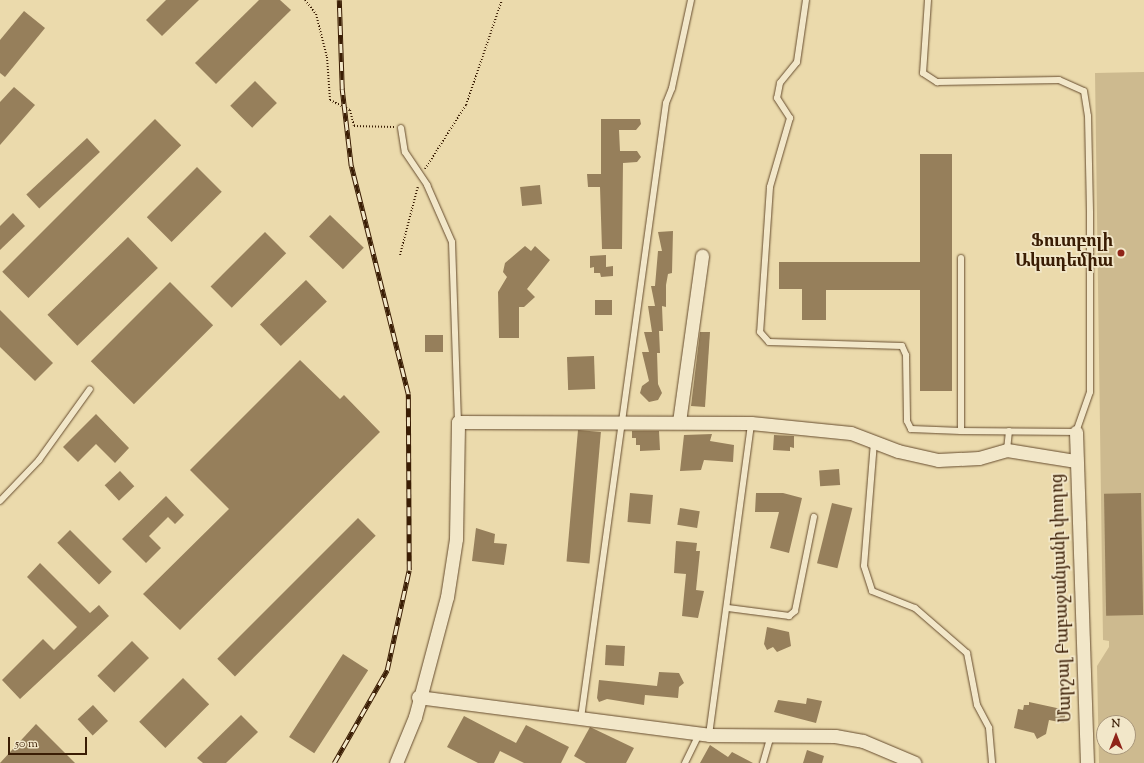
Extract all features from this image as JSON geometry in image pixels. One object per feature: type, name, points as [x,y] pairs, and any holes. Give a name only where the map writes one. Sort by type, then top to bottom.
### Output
[{"type":"street","points":[[679,422],[702,256]]},
{"type":"street","points":[[396,763],[408,738],[418,697],[447,597],[456,539],[458,422],[751,423],[826,429],[852,433],[898,451],[938,460],[980,458],[1007,450],[1076,461]]},
{"type":"street","name":"Մարշալ Բաբաջանյանի փողոց","points":[[1076,432],[1087,763]]},
{"type":"street","points":[[418,697],[704,735],[834,736],[863,741],[915,763]]},
{"type":"lane","points":[[581,718],[666,103],[672,88],[691,0]]},
{"type":"lane","points":[[806,0],[797,62],[780,83],[777,98],[790,118],[770,187],[760,332],[769,342],[902,346],[906,355],[907,421],[911,429],[1076,432],[1090,392],[1090,213],[1088,116],[1084,91],[1059,80],[937,82],[923,73],[928,0]]},
{"type":"lane","points":[[400,128],[405,152],[421,176],[452,242],[458,422]]},
{"type":"lane","points":[[961,258],[961,431]]},
{"type":"lane","points":[[0,501],[39,460],[90,389]]},
{"type":"lane","points":[[686,763],[704,735],[728,608],[751,423]]},
{"type":"lane","points":[[1007,450],[1009,431]]},
{"type":"lane","points":[[874,442],[864,566],[872,591],[915,608],[967,653],[977,705],[988,728],[992,763]]},
{"type":"lane","points":[[728,608],[789,616],[795,611],[814,517]]},
{"type":"lane","points":[[764,763],[771,735]]},
{"type":"path","points":[[305,0],[316,14],[327,57],[330,100],[350,110],[354,126],[400,128]]},
{"type":"path","points":[[400,254],[421,176],[466,105],[502,0]]},
{"type":"shaded area","name":"Ֆուտբոլի Ակադեմիա","points":[[1144,72],[1144,763],[1099,763],[1099,755],[1136,755],[1136,715],[1098,715],[1097,666],[1109,647],[1109,641],[1103,640],[1095,73]]},
{"type":"building","points":[[166,0],[199,0],[162,36],[146,20]]},
{"type":"building","points":[[259,0],[280,0],[291,10],[216,84],[195,63]]},
{"type":"building","points":[[24,11],[45,28],[5,77],[0,73],[0,40]]},
{"type":"building","points":[[255,81],[277,103],[252,128],[230,106]]},
{"type":"building","points":[[14,87],[35,105],[0,145],[0,102]]},
{"type":"building","points":[[155,119],[181,145],[28,298],[2,272]]},
{"type":"building","points":[[601,119],[640,119],[641,124],[636,130],[619,130],[620,151],[637,151],[641,157],[637,162],[623,163],[622,249],[602,249],[600,187],[588,187],[587,174],[601,174]]},
{"type":"building","points":[[87,138],[100,152],[39,209],[26,195]]},
{"type":"building","points":[[920,154],[952,154],[952,391],[920,391],[920,290],[826,290],[826,320],[802,320],[802,289],[779,289],[779,262],[920,262]]},
{"type":"building","points":[[197,167],[222,192],[172,242],[147,217]]},
{"type":"building","points":[[540,185],[542,204],[522,206],[520,187]]},
{"type":"building","points":[[13,213],[25,226],[0,250],[0,226]]},
{"type":"building","points":[[330,215],[364,248],[343,269],[309,237]]},
{"type":"building","points":[[673,231],[672,273],[668,274],[666,285],[666,307],[662,306],[663,331],[659,331],[660,353],[657,353],[658,384],[662,393],[658,400],[649,402],[640,393],[642,386],[649,381],[642,352],[649,352],[644,332],[652,332],[648,306],[655,306],[651,286],[655,286],[658,251],[662,251],[658,232]]},
{"type":"building","points":[[265,232],[286,253],[232,308],[211,286]]},
{"type":"building","points":[[128,237],[158,268],[77,346],[47,315]]},
{"type":"building","points":[[525,246],[531,251],[535,246],[550,260],[527,289],[535,297],[524,307],[519,307],[519,338],[499,338],[498,292],[507,277],[503,272],[505,263]]},
{"type":"building","points":[[606,255],[606,267],[613,266],[613,276],[601,277],[600,273],[594,273],[594,267],[590,268],[590,256]]},
{"type":"building","points":[[306,280],[327,302],[281,346],[260,324]]},
{"type":"building","points":[[170,282],[213,325],[134,404],[91,361]]},
{"type":"building","points":[[595,300],[612,300],[612,315],[595,315]]},
{"type":"building","points":[[0,310],[53,363],[35,381],[0,347]]},
{"type":"building","points":[[700,332],[710,332],[705,407],[691,406]]},
{"type":"building","points":[[425,335],[443,335],[443,352],[425,352]]},
{"type":"building","points":[[594,356],[595,389],[568,390],[567,357]]},
{"type":"building","points":[[300,360],[340,399],[344,395],[380,432],[180,630],[143,594],[229,509],[190,470]]},
{"type":"building","points":[[96,414],[129,448],[115,463],[96,444],[78,462],[63,447]]},
{"type":"building","points":[[578,430],[601,432],[589,564],[566,561]]},
{"type":"building","points":[[632,431],[659,431],[660,450],[640,451],[640,445],[636,445],[636,438],[632,438]]},
{"type":"building","points":[[712,434],[710,441],[734,445],[733,462],[704,460],[701,470],[680,471],[684,435]]},
{"type":"building","points":[[774,435],[794,436],[794,448],[790,447],[790,451],[773,450]]},
{"type":"building","points":[[839,469],[840,485],[820,486],[819,470]]},
{"type":"building","points":[[120,471],[134,486],[119,501],[105,485]]},
{"type":"building","points":[[630,493],[653,495],[650,524],[627,522]]},
{"type":"building","points":[[756,493],[783,493],[802,498],[789,553],[770,548],[779,512],[755,512]]},
{"type":"building","points":[[1141,493],[1143,615],[1106,616],[1104,494]]},
{"type":"building","points":[[166,496],[184,515],[175,524],[168,517],[149,536],[161,548],[146,563],[122,539]]},
{"type":"building","points":[[832,503],[852,508],[837,568],[817,563]]},
{"type":"building","points":[[680,508],[700,511],[697,528],[677,525]]},
{"type":"building","points":[[358,518],[376,536],[235,676],[217,659]]},
{"type":"building","points":[[476,528],[495,534],[494,543],[507,544],[504,565],[472,561]]},
{"type":"building","points":[[70,530],[112,572],[99,584],[57,543]]},
{"type":"building","points":[[676,541],[697,543],[696,551],[700,551],[696,590],[704,591],[698,618],[682,616],[686,574],[674,573]]},
{"type":"building","points":[[40,563],[90,613],[99,605],[109,616],[20,699],[2,680],[43,639],[54,650],[77,627],[27,577]]},
{"type":"building","points":[[767,627],[789,632],[791,646],[777,652],[773,647],[767,650],[764,644]]},
{"type":"building","points":[[132,641],[149,658],[114,693],[97,676]]},
{"type":"building","points":[[606,645],[625,646],[624,666],[605,665]]},
{"type":"building","points":[[343,654],[368,670],[314,753],[289,737]]},
{"type":"building","points":[[659,672],[679,673],[684,683],[679,687],[678,698],[645,695],[644,705],[607,699],[599,702],[597,698],[599,680],[657,686]]},
{"type":"building","points":[[183,678],[209,704],[165,748],[139,722]]},
{"type":"building","points":[[807,698],[822,701],[816,723],[774,712],[778,700],[806,704]]},
{"type":"building","points":[[1029,702],[1066,710],[1064,723],[1049,720],[1046,734],[1037,739],[1034,733],[1014,728],[1018,709],[1023,710],[1024,705],[1029,705]]},
{"type":"building","points":[[93,705],[108,721],[93,735],[78,719]]},
{"type":"building","points":[[241,715],[258,732],[226,763],[203,763],[197,758]]},
{"type":"building","points":[[464,716],[516,743],[526,725],[569,747],[561,763],[524,763],[500,751],[494,763],[478,763],[447,747]]},
{"type":"building","points":[[36,724],[75,763],[0,763]]},
{"type":"building","points":[[590,727],[634,748],[626,763],[586,763],[574,756]]},
{"type":"building","points":[[710,745],[728,757],[732,752],[753,763],[700,763]]},
{"type":"building","points":[[807,750],[824,756],[822,763],[803,763]]},
{"type":"railway","points":[[334,763],[387,670],[409,570],[408,394],[351,166],[342,89],[339,0]]},
{"type":"place","name":"Ֆուտբոլի Ակադեմիա","points":[[1121,253]]}]
